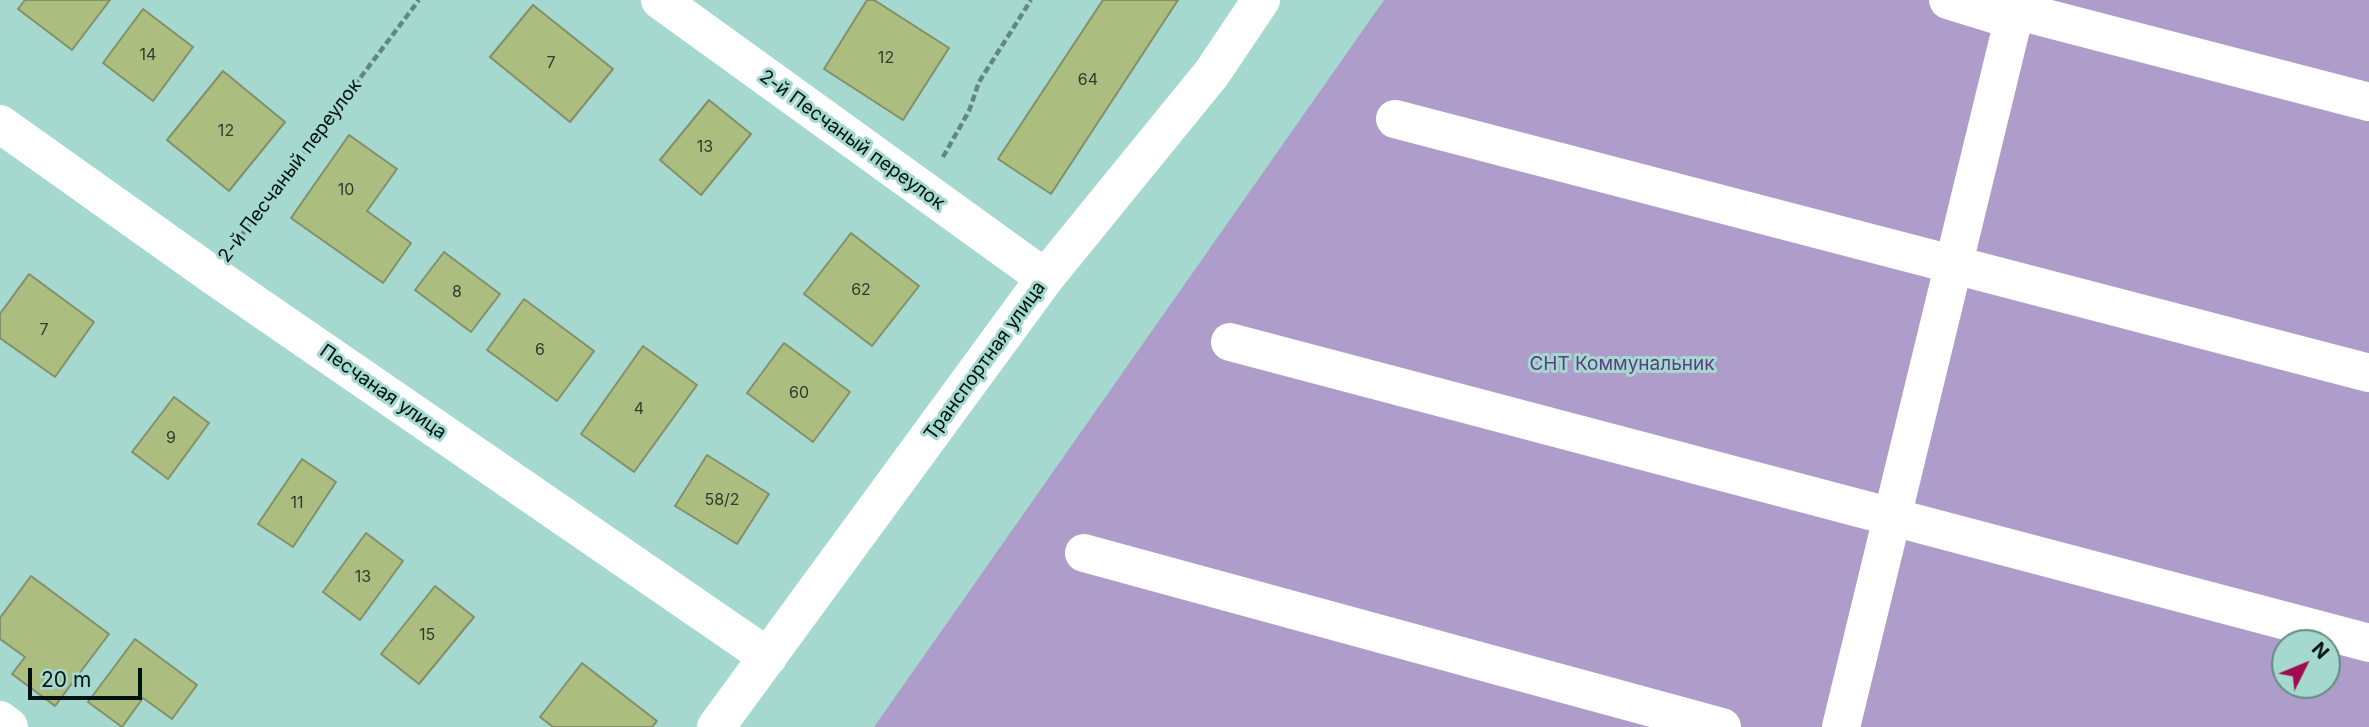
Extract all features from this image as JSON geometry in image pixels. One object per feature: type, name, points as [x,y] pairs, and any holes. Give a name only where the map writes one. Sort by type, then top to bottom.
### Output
[{"type":"street","name":"2-й Песчаный переулок","points":[[660,0],[923,193],[1045,278]]},
{"type":"street","name":"Транспортная улица","points":[[716,727],[1045,278],[1212,73],[1261,0]]},
{"type":"street","points":[[1948,0],[2015,10],[2369,102]]},
{"type":"street","points":[[1840,727],[2015,10]]},
{"type":"street","points":[[1395,118],[2369,373]]},
{"type":"street","name":"Песчаная улица","points":[[0,124],[211,274],[768,657]]},
{"type":"street","points":[[1230,342],[2369,643]]},
{"type":"street","points":[[1084,553],[1722,727]]},
{"type":"street","points":[[0,720],[9,727]]},
{"type":"path","name":"2-й Песчаный переулок","points":[[211,274],[419,0]]},
{"type":"path","points":[[923,193],[969,110],[979,82],[1031,0]]},
{"type":"green space","name":"СНТ Коммунальник","points":[[1384,0],[2369,0],[2369,727],[874,727]]},
{"type":"building","points":[[25,0],[110,0],[72,50],[18,9]]},
{"type":"building","points":[[867,0],[874,0],[949,48],[903,120],[824,69]]},
{"type":"building","points":[[1103,0],[1178,0],[1051,194],[998,159]]},
{"type":"building","points":[[533,5],[613,69],[570,122],[490,57]]},
{"type":"building","points":[[143,9],[193,47],[153,101],[103,63]]},
{"type":"building","points":[[223,71],[285,122],[229,191],[167,140]]},
{"type":"building","points":[[709,100],[751,134],[701,195],[660,160]]},
{"type":"building","points":[[349,135],[397,169],[367,211],[411,243],[383,283],[291,218]]},
{"type":"building","points":[[851,233],[919,286],[872,346],[804,294]]},
{"type":"building","points":[[444,252],[500,294],[471,332],[415,290]]},
{"type":"building","points":[[29,274],[94,322],[55,377],[0,338],[0,314]]},
{"type":"building","points":[[524,299],[594,351],[557,401],[487,350]]},
{"type":"building","points":[[784,343],[850,392],[813,442],[747,393]]},
{"type":"building","points":[[643,346],[697,385],[634,472],[581,434]]},
{"type":"building","points":[[174,397],[209,423],[168,479],[132,452]]},
{"type":"building","points":[[707,455],[769,494],[737,544],[675,506]]},
{"type":"building","points":[[302,459],[336,482],[293,547],[258,524]]},
{"type":"building","points":[[366,533],[403,561],[360,620],[323,592]]},
{"type":"building","points":[[31,576],[109,634],[55,706],[12,674],[25,657],[0,639],[0,618]]},
{"type":"building","points":[[435,586],[474,617],[419,684],[381,654]]},
{"type":"building","points":[[135,639],[197,685],[172,719],[143,698],[122,727],[88,702]]},
{"type":"building","points":[[582,663],[657,721],[652,727],[553,727],[540,717]]}]
